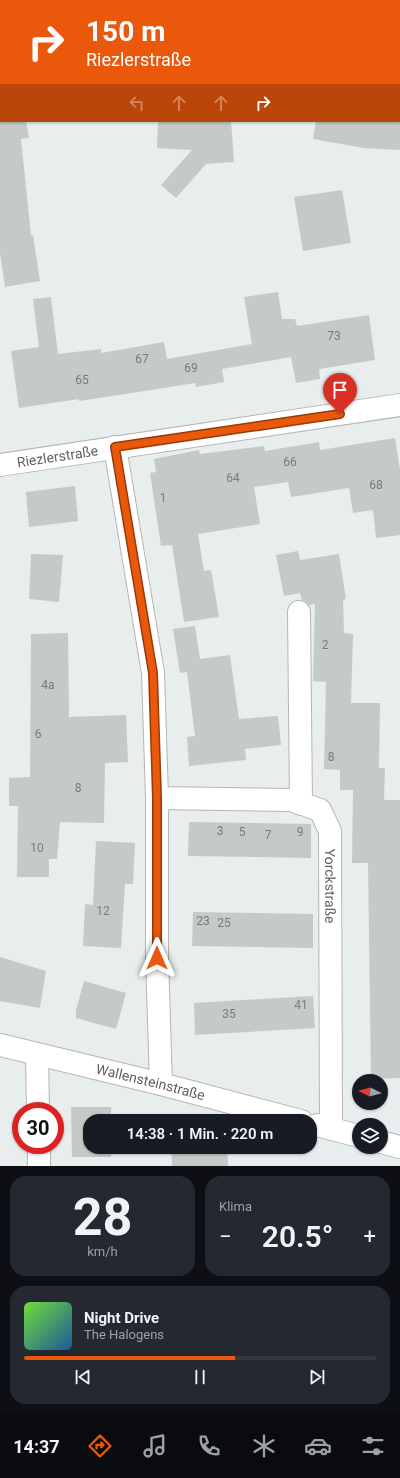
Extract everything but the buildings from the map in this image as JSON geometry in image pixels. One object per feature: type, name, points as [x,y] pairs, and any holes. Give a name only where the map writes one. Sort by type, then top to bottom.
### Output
[{"type":"street","name":"Riezlerstraße","points":[[0,465],[400,405]]},
{"type":"street","points":[[115,447],[153,673],[157,798],[157,958],[161,1084]]},
{"type":"street","points":[[299,612],[301,804]]},
{"type":"street","name":"Yorckstraße","points":[[157,798],[291,800],[320,810],[330,831],[331,1129]]},
{"type":"street","name":"Wallensteinstraße","points":[[0,1045],[161,1084],[275,1114]]},
{"type":"street","points":[[37,1055],[38,1102]]},
{"type":"street","points":[[317,1125],[352,1134]]},
{"type":"street","points":[[388,1144],[400,1147]]},
{"type":"street","points":[[39,1154],[39,1166]]},
{"type":"route","points":[[157,958],[157,798],[153,673],[115,447],[340,414]]}]
